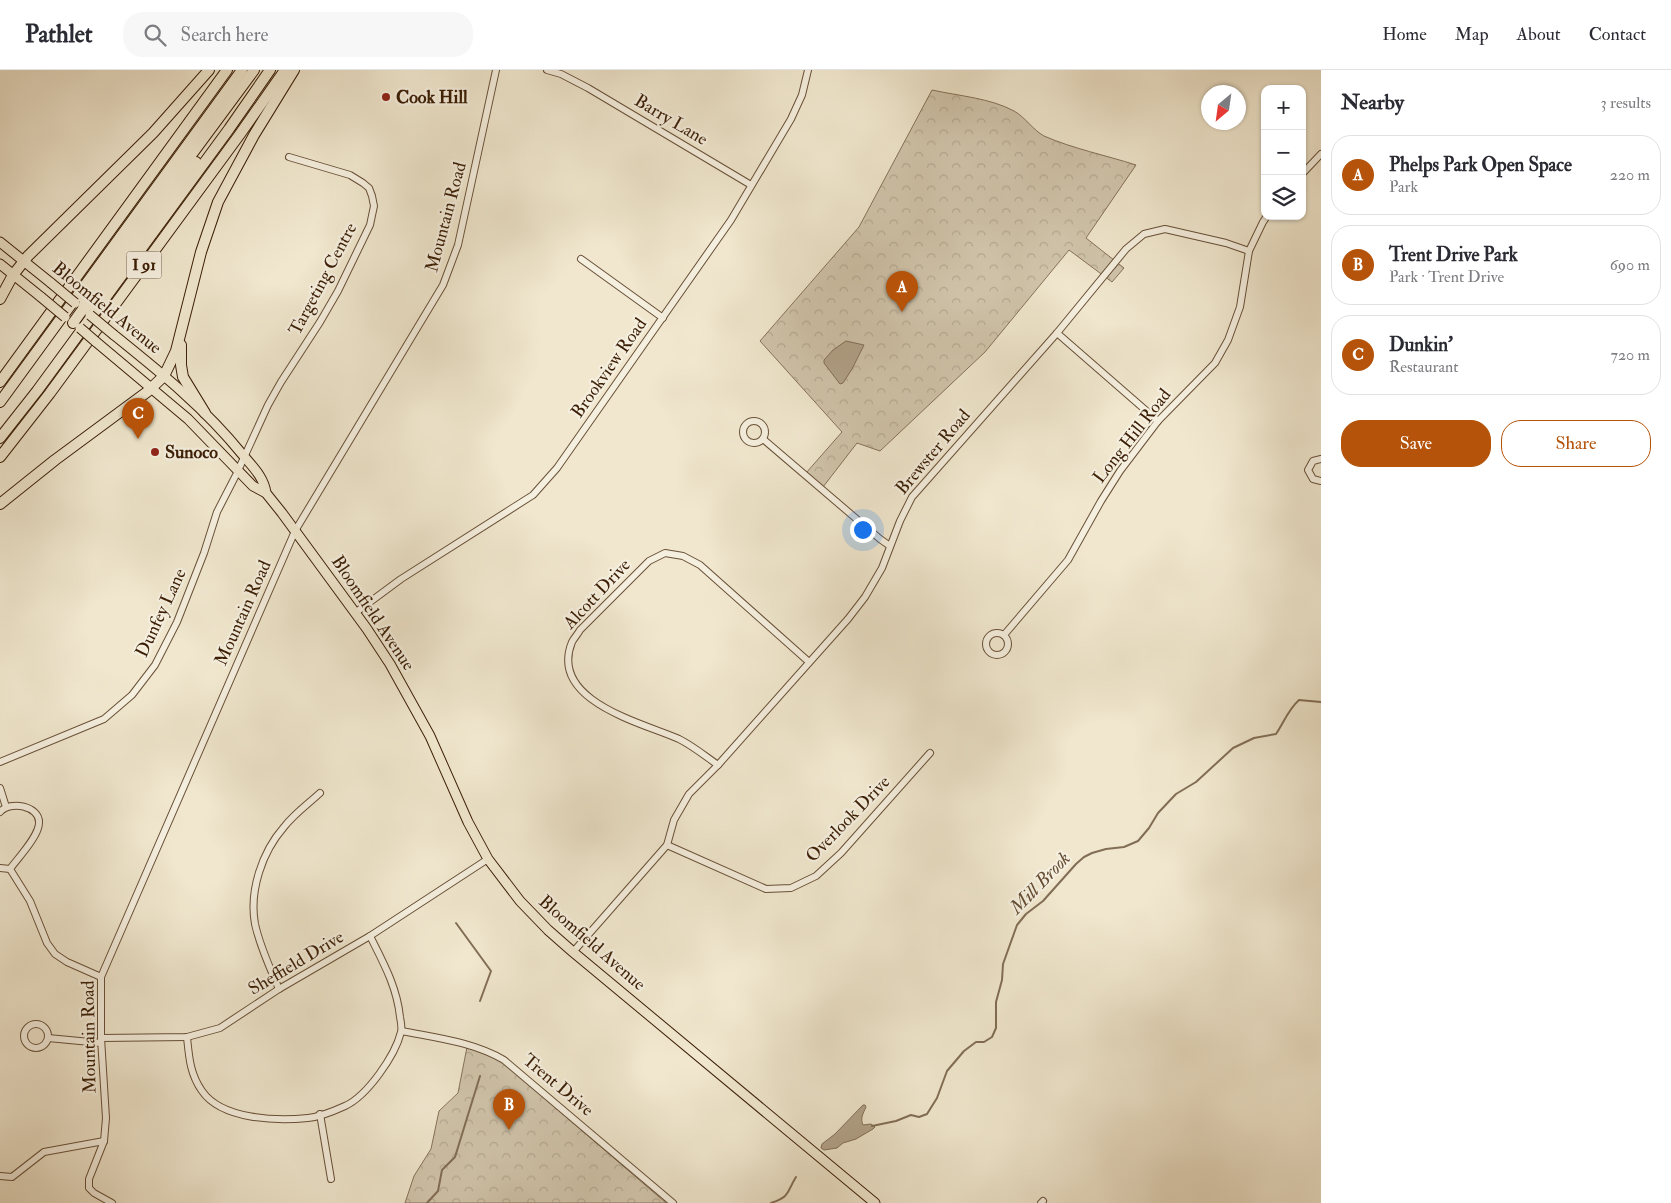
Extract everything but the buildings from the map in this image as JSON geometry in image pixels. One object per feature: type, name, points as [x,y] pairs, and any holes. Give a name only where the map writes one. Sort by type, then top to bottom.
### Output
[{"type":"highway","points":[[0,299],[24,261],[153,133],[209,70]]},
{"type":"highway","name":"I 91","points":[[0,382],[227,70]]},
{"type":"highway","points":[[0,402],[242,70]]},
{"type":"highway","points":[[83,309],[84,302],[90,292],[254,70]]},
{"type":"highway","points":[[73,323],[83,309],[92,303],[263,70]]},
{"type":"highway","points":[[0,438],[217,145],[270,70]]},
{"type":"highway","name":"I 91","points":[[0,457],[136,276],[285,70]]},
{"type":"highway","points":[[0,504],[55,460],[152,388],[164,376],[173,358],[202,247],[218,202],[254,136],[294,70]]},
{"type":"highway","points":[[179,338],[183,377],[205,412]]},
{"type":"main road","name":"Bloomfield Avenue","points":[[0,242],[164,376],[205,412],[245,457],[263,481],[266,493],[356,613],[382,651],[430,736],[468,822],[488,859],[520,901],[573,952],[876,1203]]},
{"type":"main road","name":"Bloomfield Avenue","points":[[0,264],[152,388],[194,425],[255,488],[266,493]]},
{"type":"main road","points":[[194,425],[205,412]]},
{"type":"street","name":"Mountain Road","points":[[110,1203],[89,1188],[89,1179],[104,1141],[106,1118],[101,1041],[102,977],[295,531],[443,285],[458,245],[496,70]]},
{"type":"street","name":"Barry Lane","points":[[547,70],[561,74],[588,88],[751,185]]},
{"type":"street","name":"Brookview Road","points":[[356,613],[401,579],[533,495],[557,468],[731,220],[791,119],[802,95],[808,70]]},
{"type":"street","points":[[1306,170],[1321,154]]},
{"type":"street","name":"Targeting Centre","points":[[245,457],[275,392],[338,291],[372,216],[374,206],[368,188],[358,178],[288,157]]},
{"type":"street","name":"Long Hill Road","points":[[1004,635],[1068,560],[1101,500],[1120,471],[1158,421],[1215,362],[1228,340],[1240,308],[1249,251],[1265,220]]},
{"type":"street","name":"Brewster Road","points":[[573,952],[667,846],[674,820],[689,794],[718,765],[848,619],[865,597],[882,568],[900,521],[912,497],[1057,332],[1126,249],[1144,234],[1165,229],[1226,243],[1249,251]]},
{"type":"street","points":[[581,259],[663,318]]},
{"type":"street","points":[[1057,332],[1158,421]]},
{"type":"street","points":[[763,439],[890,546]]},
{"type":"street","name":"Dunfey Lane","points":[[0,762],[104,719],[132,695],[155,665],[177,622],[204,552],[214,520],[245,457]]},
{"type":"street","points":[[1321,459],[1313,461],[1308,470],[1313,479],[1321,481]]},
{"type":"street","name":"Alcott Drive","points":[[718,765],[684,742],[631,722],[599,705],[581,689],[570,674],[569,656],[572,642],[580,630],[649,561],[665,553],[683,556],[700,565],[809,662]]},
{"type":"street","name":"Overlook Drive","points":[[667,846],[766,889],[790,888],[816,876],[842,854],[930,753]]},
{"type":"street","points":[[0,788],[6,807]]},
{"type":"street","points":[[279,989],[265,958],[255,923],[255,891],[262,860],[283,827],[320,793]]},
{"type":"street","points":[[0,812],[6,807],[14,805],[26,807],[37,815],[40,822],[37,832],[10,868]]},
{"type":"street","name":"Sheffield Drive","points":[[48,1038],[101,1041],[186,1037],[220,1028],[279,989],[370,936],[488,859]]},
{"type":"street","points":[[0,868],[10,868]]},
{"type":"street","points":[[10,868],[30,902],[47,942],[55,954],[67,962],[102,977]]},
{"type":"street","points":[[186,1037],[191,1072],[203,1092],[222,1108],[256,1118],[310,1118],[346,1106],[370,1086],[388,1062],[402,1031],[399,1009],[391,978],[370,936]]},
{"type":"street","name":"Trent Drive","points":[[402,1031],[470,1044],[491,1052],[504,1060],[673,1203]]},
{"type":"street","points":[[320,1114],[331,1179]]},
{"type":"street","points":[[0,1176],[12,1177],[44,1152],[104,1141]]},
{"type":"green space","points":[[932,90],[995,103],[1014,111],[1044,136],[1055,141],[1136,165],[1086,238],[1124,268],[1112,282],[1069,250],[985,352],[880,451],[857,443],[823,487],[806,473],[842,432],[760,341],[859,227]]},
{"type":"green space","points":[[467,1047],[500,1060],[666,1203],[405,1203],[414,1176],[431,1149],[439,1111],[458,1093]]},
{"type":"shaded area","points":[[846,341],[864,345],[852,369],[843,383],[840,384],[824,363],[824,360],[833,350]]},
{"type":"shaded area","points":[[863,1105],[866,1107],[862,1118],[863,1125],[871,1124],[875,1127],[837,1148],[824,1150],[821,1148],[822,1144],[835,1134]]},
{"type":"waterway","name":"Mill Brook","points":[[872,1126],[896,1121],[911,1115],[919,1117],[927,1114],[937,1098],[947,1071],[964,1051],[976,1042],[984,1042],[992,1037],[996,1028],[996,1002],[1002,980],[1003,964],[1017,925],[1026,914],[1043,901],[1076,864],[1092,853],[1124,847],[1138,841],[1158,813],[1176,794],[1196,782],[1233,748],[1254,738],[1276,734],[1289,712],[1299,700],[1321,702]]},
{"type":"waterway","points":[[456,923],[491,971],[480,1001]]},
{"type":"waterway","points":[[427,1203],[438,1191],[442,1170],[455,1157],[480,1076]]},
{"type":"waterway","name":"Mill Brook","points":[[771,1203],[785,1196],[796,1177]]},
{"type":"place","name":"Cook Hill","points":[[386,97]]},
{"type":"place","name":"Phelps Park Open Space","points":[[902,312]]},
{"type":"place","name":"Dunkin'","points":[[138,439]]},
{"type":"place","name":"Sunoco","points":[[155,452]]},
{"type":"place","name":"Trent Drive Park","points":[[509,1130]]}]
